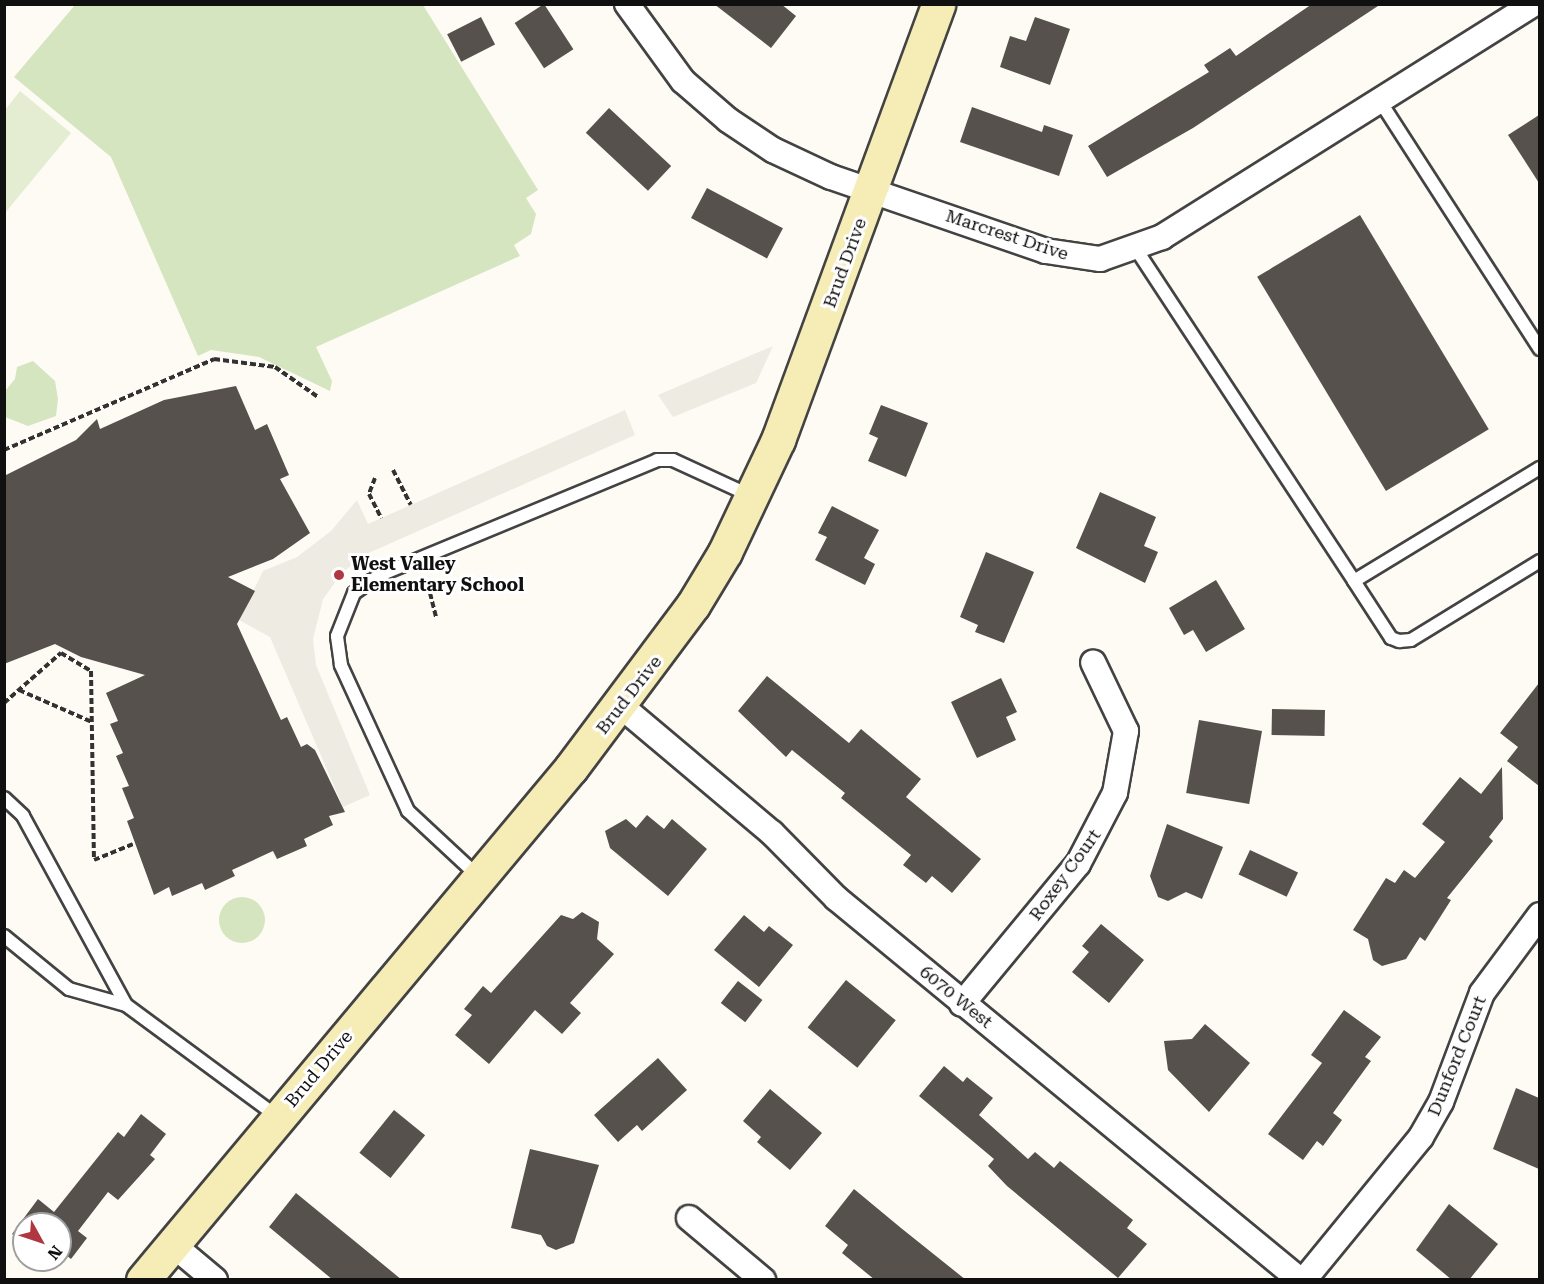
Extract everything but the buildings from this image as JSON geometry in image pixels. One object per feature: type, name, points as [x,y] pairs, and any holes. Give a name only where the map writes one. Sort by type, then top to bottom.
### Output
[{"type":"main road","name":"Brud Drive","points":[[143,1280],[621,706],[693,605],[753,496],[873,190],[938,4]]},
{"type":"street","name":"Marcrest Drive","points":[[627,4],[683,81],[728,120],[799,164],[1063,256],[1100,260],[1136,249],[1534,4]]},
{"type":"street","name":"Roxey Court","points":[[962,1004],[1078,864],[1115,793],[1126,731],[1093,662]]},
{"type":"street","name":"6070 West","points":[[621,706],[772,833],[836,898],[962,1004],[1021,1047],[1302,1280]]},
{"type":"street","name":"Dunford Court","points":[[1302,1280],[1422,1137],[1442,1102],[1482,993],[1539,915]]},
{"type":"street","points":[[689,1218],[763,1280]]},
{"type":"street","points":[[172,1244],[215,1280]]},
{"type":"lane","points":[[1380,100],[1539,349]]},
{"type":"lane","points":[[1136,249],[1391,638],[1399,641],[1411,640],[1539,561]]},
{"type":"lane","points":[[479,878],[408,811],[341,665],[337,636],[354,593],[380,575],[657,460],[673,460],[753,496]]},
{"type":"lane","points":[[1354,581],[1539,468]]},
{"type":"lane","points":[[4,798],[23,816],[126,1005]]},
{"type":"lane","points":[[4,936],[69,990],[126,1005],[279,1117]]},
{"type":"path","points":[[4,450],[214,359],[275,367],[318,397]]},
{"type":"path","points":[[393,470],[411,505]]},
{"type":"path","points":[[375,478],[369,494],[381,518]]},
{"type":"path","points":[[430,593],[436,617]]},
{"type":"path","points":[[4,703],[61,653],[91,671],[94,860],[133,844]]},
{"type":"path","points":[[19,690],[92,722]]},
{"type":"green space","points":[[75,5],[423,5],[538,190],[526,198],[536,214],[531,234],[514,245],[520,256],[316,347],[332,381],[330,391],[259,357],[211,350],[198,356],[111,157],[14,77]]},
{"type":"green space","points":[[20,91],[71,133],[5,213],[5,110]]},
{"type":"green space","points":[[33,361],[55,381],[58,399],[56,416],[28,426],[5,417],[5,391],[15,379],[17,367]]},
{"type":"green space","points":[[242,897],[258,904],[265,920],[258,936],[242,943],[226,936],[219,920],[226,904]]},
{"type":"shaded area","points":[[773,346],[756,383],[673,417],[658,395]]},
{"type":"shaded area","points":[[625,410],[635,435],[364,555],[342,573],[323,599],[313,639],[316,665],[370,795],[343,807],[270,637],[239,620],[263,571],[297,557],[331,531],[357,500],[368,524]]},
{"type":"place","name":"West Valley Elementary School","points":[[339,575]]}]
